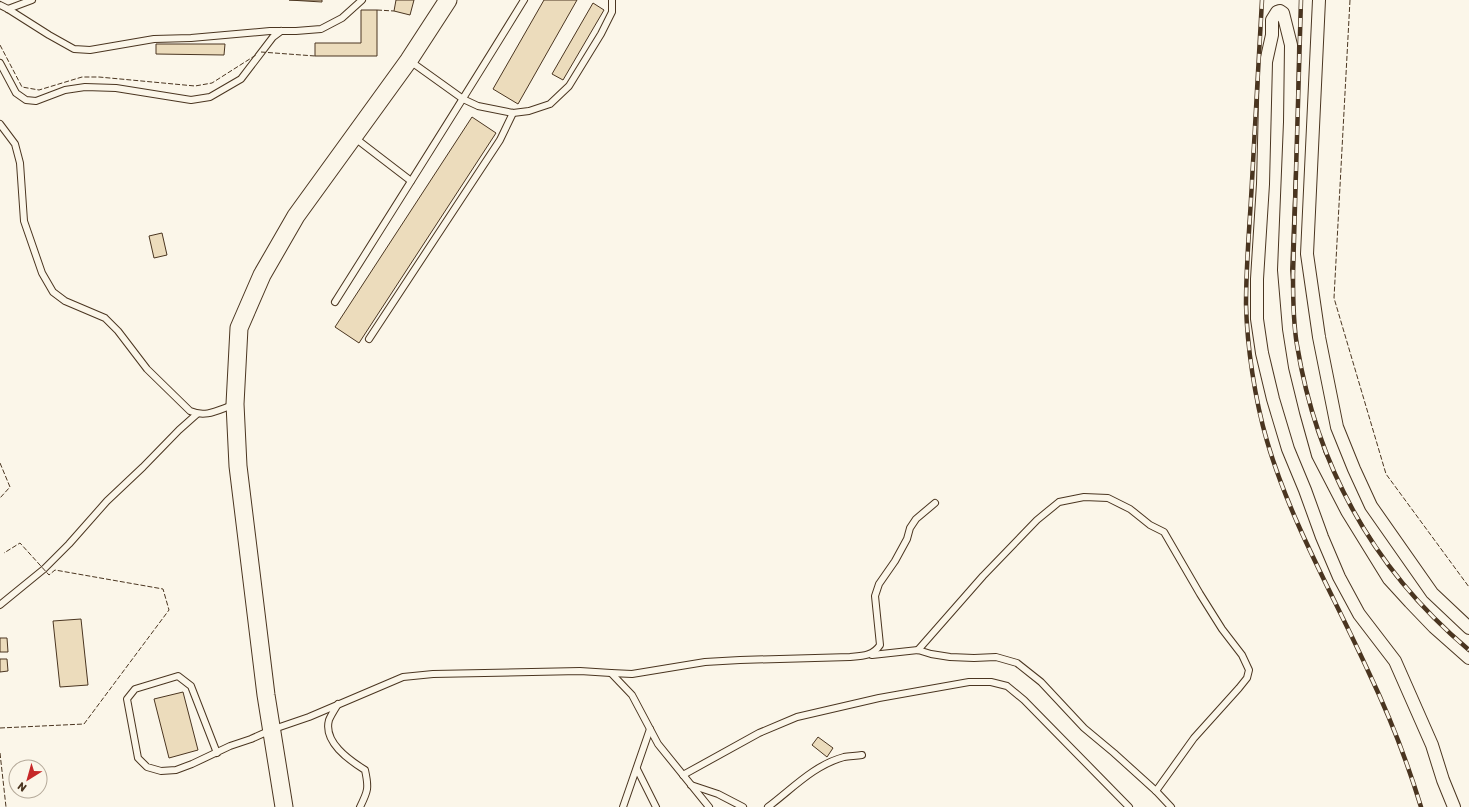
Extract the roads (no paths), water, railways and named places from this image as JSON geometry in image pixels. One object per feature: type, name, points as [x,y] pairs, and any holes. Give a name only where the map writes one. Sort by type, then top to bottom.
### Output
[{"type":"street","points":[[284,807],[271,730],[238,466],[235,404],[239,328],[260,282],[296,216],[409,60],[448,0]]},
{"type":"street","points":[[1319,0],[1307,254],[1319,337],[1337,427],[1371,506],[1432,593],[1469,628]]},
{"type":"street","points":[[1454,807],[1443,780],[1432,745],[1395,661],[1359,614],[1339,577],[1322,537],[1288,449],[1273,399],[1262,353],[1257,319],[1257,279],[1263,184],[1266,62],[1272,35],[1272,20],[1277,12],[1280,11],[1283,13],[1291,45],[1290,122],[1284,270],[1289,329],[1297,374],[1318,455],[1347,511],[1389,579],[1434,627],[1469,658]]},
{"type":"lane","points":[[8,9],[32,0]]},
{"type":"lane","points":[[0,5],[48,35],[74,49],[90,50],[154,39],[191,38],[321,29],[342,18],[362,0]]},
{"type":"lane","points":[[334,302],[524,0]]},
{"type":"lane","points":[[409,60],[463,99],[478,106],[514,113],[529,111],[550,104],[569,86],[601,34],[612,12],[612,0]]},
{"type":"lane","points":[[0,63],[16,93],[26,100],[36,101],[66,90],[84,87],[116,88],[191,100],[210,97],[241,79],[273,38],[281,31]]},
{"type":"lane","points":[[369,339],[500,140],[514,113]]},
{"type":"lane","points":[[0,124],[16,144],[20,163],[24,221],[42,274],[53,292],[65,301],[105,318],[118,331],[147,369],[190,411],[197,414],[206,415],[235,404]]},
{"type":"lane","points":[[354,137],[411,181]]},
{"type":"lane","points":[[0,605],[44,568],[69,544],[107,501],[197,414]]},
{"type":"lane","points":[[918,650],[973,588],[1037,520],[1059,502],[1084,497],[1108,498],[1130,509],[1150,525],[1164,532],[1222,629],[1242,655],[1249,670],[1247,678],[1240,688],[1194,738],[1156,791]]},
{"type":"lane","points":[[866,656],[876,652],[880,645],[875,596],[879,584],[895,562],[907,539],[913,523],[935,503]]},
{"type":"lane","points":[[217,753],[191,686],[178,676],[135,689],[127,699],[138,758],[147,767],[160,771],[176,770],[192,764],[217,753],[230,746],[309,717],[403,677],[433,674],[573,671],[632,674],[705,662],[850,657],[918,650],[950,657],[996,657],[1017,663],[1041,682],[1084,728],[1156,791],[1171,807]]},
{"type":"lane","points":[[611,673],[632,695],[658,744],[709,807]]},
{"type":"lane","points":[[683,775],[759,733],[797,717],[879,698],[969,682],[991,682],[1007,686],[1024,700],[1129,807]]},
{"type":"lane","points":[[338,704],[329,720],[328,730],[332,740],[339,750],[365,770],[368,783],[366,794],[360,807]]},
{"type":"lane","points":[[622,807],[650,730]]},
{"type":"lane","points":[[768,807],[827,763],[844,757],[862,755]]},
{"type":"lane","points":[[637,769],[656,807]]},
{"type":"lane","points":[[691,785],[718,794],[743,807]]},
{"type":"railway","points":[[1262,0],[1246,289],[1248,338],[1255,391],[1267,441],[1288,501],[1384,706],[1404,756],[1421,807]]},
{"type":"railway","points":[[1301,0],[1293,292],[1297,345],[1306,390],[1319,433],[1335,474],[1355,513],[1378,551],[1405,586],[1435,619],[1469,650]]}]
